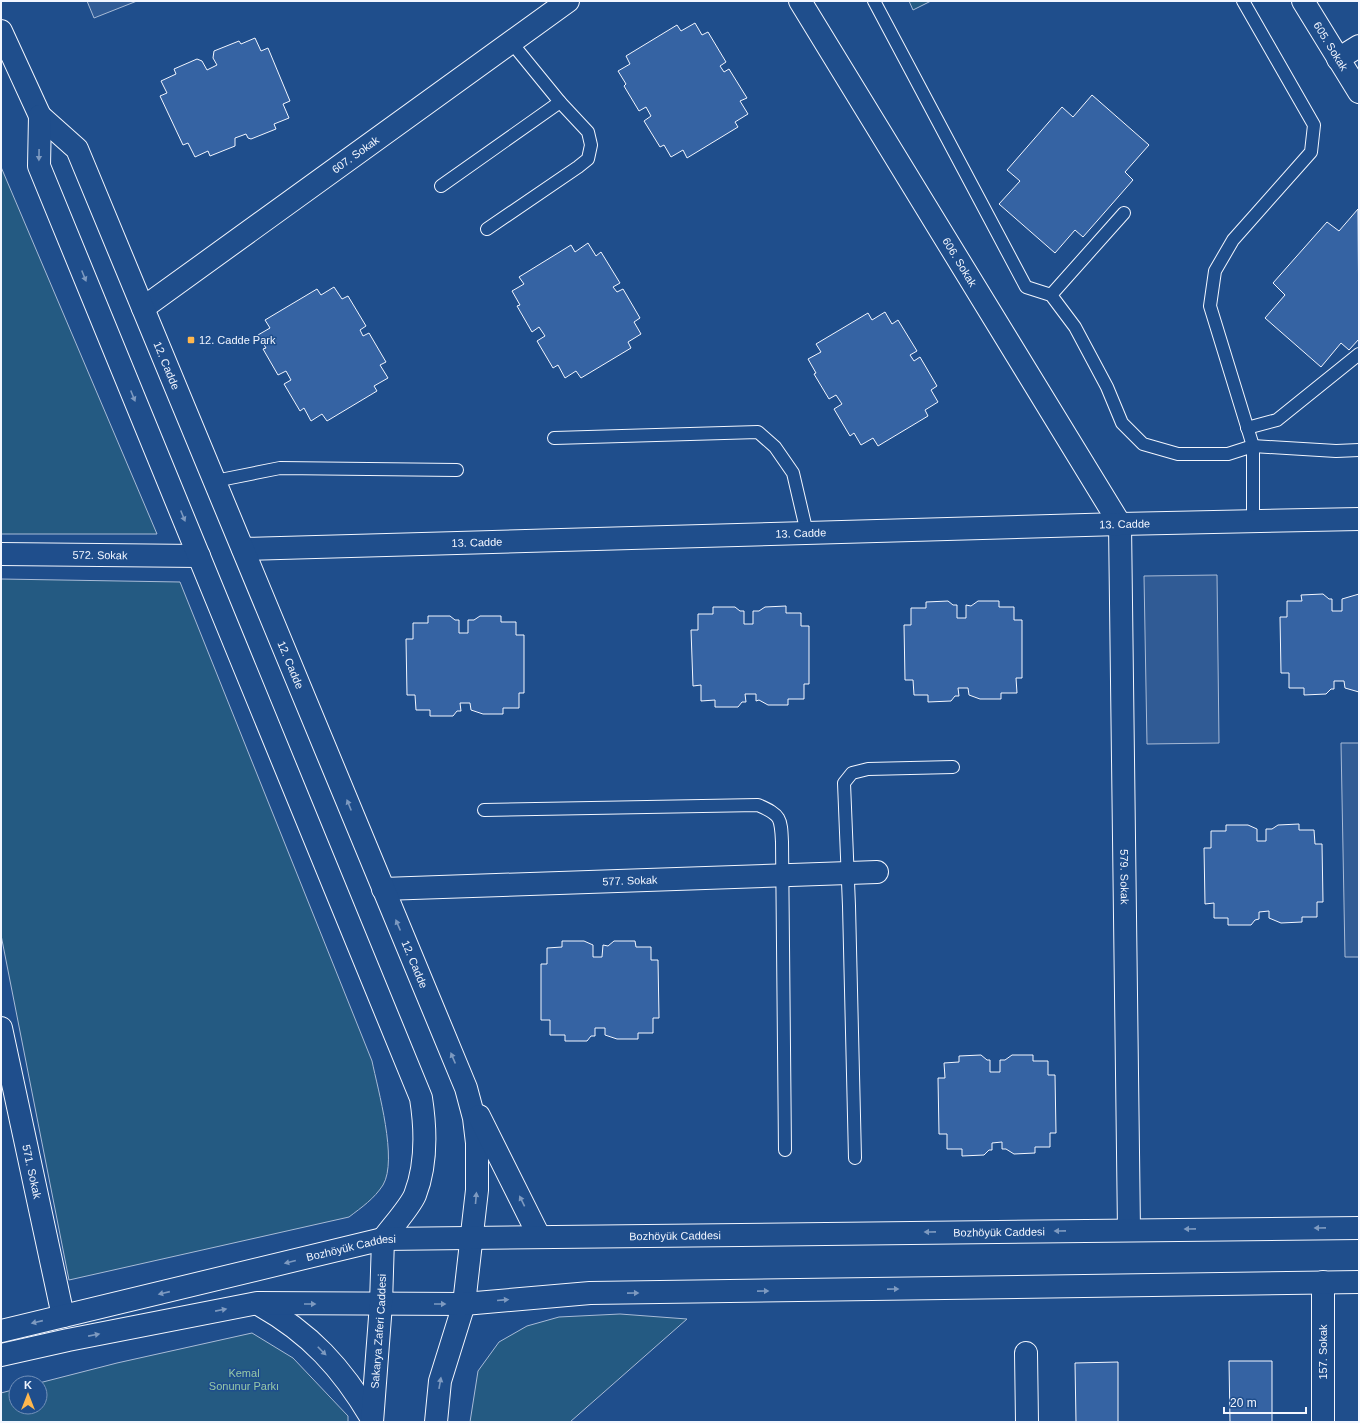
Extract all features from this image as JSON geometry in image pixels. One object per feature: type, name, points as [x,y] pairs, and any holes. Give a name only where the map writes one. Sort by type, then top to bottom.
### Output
[{"type":"main road","name":"607. Sokak","points":[[143,308],[568,1]]},
{"type":"main road","name":"606. Sokak","points":[[800,1],[1120,524]]},
{"type":"main road","name":"605. Sokak","points":[[1303,1],[1359,92]]},
{"type":"main road","name":"12. Cadde","points":[[1,31],[40,116],[77,149],[466,1088],[474,1118],[477,1143],[477,1190],[472,1237]]},
{"type":"main road","points":[[1338,59],[1359,46]]},
{"type":"main road","name":"12. Cadde","points":[[40,116],[39,166],[421,1098],[425,1128],[424,1157],[415,1195],[383,1240]]},
{"type":"main road","name":"13. Cadde","points":[[243,549],[1359,518]]},
{"type":"main road","name":"579. Sokak","points":[[1120,524],[1129,1230]]},
{"type":"main road","name":"572. Sokak","points":[[1,554],[199,556]]},
{"type":"main road","name":"577. Sokak","points":[[383,889],[876,872]]},
{"type":"main road","name":"571. Sokak","points":[[1,1028],[68,1340]]},
{"type":"main road","points":[[466,1088],[539,1236]]},
{"type":"main road","name":"Bozhöyük Caddesi","points":[[1,1331],[383,1240],[539,1236],[1359,1228]]},
{"type":"main road","points":[[436,1422],[440,1381],[464,1304],[472,1237]]},
{"type":"main road","name":"Sakarya Zaferi Caddesi","points":[[372,1421],[383,1240]]},
{"type":"main road","name":"157. Sokak","points":[[1323,1282],[1323,1422]]},
{"type":"main road","points":[[1,1355],[68,1340],[257,1303],[464,1304],[598,1293],[1359,1282]]},
{"type":"main road","points":[[257,1303],[280,1316],[322,1350],[341,1371],[372,1421]]},
{"type":"main road","points":[[1026,1353],[1027,1422]]},
{"type":"lane","points":[[874,1],[1026,288],[1051,295],[1074,327],[1107,387],[1122,423],[1143,444],[1178,454],[1228,454],[1253,446],[1336,451],[1359,450]]},
{"type":"lane","points":[[1243,1],[1314,125],[1311,152],[1233,240],[1215,271],[1210,306],[1253,446],[1253,521]]},
{"type":"lane","points":[[487,229],[588,159],[591,145],[588,132],[560,102],[511,42]]},
{"type":"lane","points":[[441,186],[560,102]]},
{"type":"lane","points":[[1051,295],[1124,213]]},
{"type":"lane","points":[[1247,428],[1277,420],[1359,354]]},
{"type":"lane","points":[[554,438],[758,432],[775,447],[793,473],[807,533]]},
{"type":"lane","points":[[215,481],[280,468],[457,470]]},
{"type":"lane","points":[[855,1158],[844,783],[852,773],[868,769],[954,767]]},
{"type":"lane","points":[[484,810],[758,805],[773,812],[781,822],[784,875],[785,1150]]},
{"type":"green space","points":[[909,1],[931,1],[913,10]]},
{"type":"green space","points":[[1,167],[157,534],[1,534]]},
{"type":"green space","points":[[1,579],[180,582],[372,1061],[388,1142],[387,1174],[383,1185],[376,1194],[349,1217],[69,1280],[1,935]]},
{"type":"green space","points":[[620,1314],[687,1319],[570,1422],[470,1422],[478,1371],[499,1342],[527,1326],[559,1317]]},
{"type":"green space","name":"Kemal Sonunur Parkı","points":[[252,1333],[293,1358],[348,1416],[348,1422],[1,1422],[1,1393],[8,1391],[8,1415],[48,1415],[48,1381],[117,1363]]},
{"type":"shaded area","points":[[87,1],[137,1],[94,18]]},
{"type":"shaded area","points":[[1217,575],[1219,743],[1147,744],[1144,576]]},
{"type":"shaded area","points":[[1341,743],[1359,743],[1359,957],[1345,957]]},
{"type":"building","points":[[695,23],[702,35],[708,32],[726,62],[720,66],[724,72],[729,69],[747,98],[740,101],[748,114],[735,122],[738,127],[687,158],[683,150],[671,157],[664,145],[660,147],[644,121],[651,116],[646,107],[639,111],[624,86],[626,84],[618,71],[630,64],[626,56],[677,25],[681,31]]},
{"type":"building","points":[[255,38],[261,51],[268,48],[290,101],[283,104],[289,118],[274,124],[276,129],[251,139],[248,138],[246,134],[235,138],[235,146],[210,156],[208,151],[195,157],[188,143],[183,145],[160,96],[167,93],[161,81],[176,74],[174,69],[197,59],[202,61],[207,70],[217,65],[213,58],[214,51],[239,41],[241,44]]},
{"type":"building","points":[[1092,95],[1149,145],[1125,172],[1133,180],[1083,237],[1075,230],[1055,253],[999,204],[1020,181],[1007,170],[1062,107],[1073,117]]},
{"type":"building","points":[[1358,209],[1359,339],[1349,350],[1341,343],[1321,367],[1265,318],[1285,295],[1273,283],[1327,222],[1339,231]]},
{"type":"building","points":[[588,243],[596,256],[601,252],[620,283],[613,287],[617,292],[623,289],[640,318],[634,322],[641,334],[628,342],[631,348],[581,378],[576,371],[565,378],[558,365],[553,368],[537,341],[545,336],[539,327],[532,332],[517,306],[520,305],[512,291],[524,284],[519,277],[571,245],[575,252]]},
{"type":"building","points":[[334,287],[342,299],[348,296],[366,326],[360,330],[363,336],[369,333],[386,362],[380,365],[388,378],[374,386],[377,391],[327,421],[322,414],[311,421],[304,408],[300,411],[284,384],[291,380],[286,371],[278,375],[263,349],[266,348],[258,335],[270,328],[265,320],[317,289],[321,295]]},
{"type":"building","points":[[885,312],[892,324],[898,320],[917,351],[910,355],[914,361],[920,357],[937,386],[931,390],[938,402],[925,410],[928,416],[878,446],[873,438],[861,445],[854,433],[850,436],[834,409],[842,404],[836,395],[829,399],[814,374],[816,373],[808,359],[821,352],[816,344],[868,313],[872,320]]},
{"type":"building","points":[[1323,594],[1329,599],[1332,599],[1332,611],[1342,611],[1342,599],[1359,594],[1359,692],[1345,688],[1344,681],[1334,681],[1334,689],[1331,689],[1326,694],[1304,695],[1304,688],[1289,688],[1289,673],[1281,673],[1280,617],[1287,617],[1287,601],[1302,601],[1301,595]]},
{"type":"building","points":[[948,601],[953,605],[957,605],[957,618],[966,618],[966,605],[971,606],[978,601],[999,601],[999,607],[1014,607],[1014,620],[1022,620],[1022,678],[1016,678],[1017,693],[1001,693],[1001,699],[980,699],[969,695],[968,688],[958,688],[959,696],[955,696],[951,701],[928,702],[928,695],[914,695],[913,680],[905,680],[904,625],[911,625],[911,608],[926,608],[926,602]]},
{"type":"building","points":[[786,606],[786,613],[801,613],[801,626],[809,626],[809,684],[804,684],[804,699],[788,699],[788,705],[768,705],[759,700],[756,701],[756,694],[745,694],[746,702],[742,702],[738,707],[715,707],[715,700],[701,701],[701,685],[693,686],[691,630],[698,630],[698,614],[713,614],[713,607],[735,607],[740,611],[744,611],[744,624],[753,624],[753,611],[759,611],[765,607]]},
{"type":"building","points":[[428,616],[450,616],[455,620],[459,620],[459,633],[468,633],[468,620],[474,620],[480,616],[501,616],[501,622],[516,622],[516,635],[524,635],[524,693],[519,693],[519,708],[503,708],[503,714],[483,714],[471,710],[470,703],[460,703],[461,711],[457,711],[453,716],[430,716],[430,710],[416,710],[415,695],[407,695],[406,639],[413,639],[413,623],[428,623]]},
{"type":"building","points":[[1299,824],[1299,830],[1314,830],[1315,844],[1322,844],[1323,902],[1317,902],[1317,917],[1302,917],[1302,922],[1281,923],[1269,918],[1269,911],[1259,912],[1259,919],[1255,920],[1251,925],[1228,925],[1228,918],[1214,918],[1214,903],[1205,904],[1204,848],[1211,848],[1211,831],[1226,831],[1226,825],[1248,825],[1257,829],[1257,841],[1266,841],[1266,829],[1272,829],[1278,825]]},
{"type":"building","points":[[562,941],[584,941],[593,945],[593,957],[602,957],[603,945],[608,946],[614,941],[635,941],[636,947],[651,947],[651,960],[658,960],[659,1018],[653,1018],[653,1033],[638,1033],[638,1039],[617,1039],[605,1035],[605,1028],[595,1028],[595,1036],[591,1036],[587,1041],[565,1041],[565,1035],[550,1035],[550,1020],[541,1020],[541,964],[547,964],[547,948],[562,947]]},
{"type":"building","points":[[981,1055],[987,1060],[990,1060],[990,1072],[1000,1072],[1000,1060],[1005,1060],[1012,1055],[1033,1055],[1033,1061],[1048,1061],[1048,1075],[1055,1075],[1056,1133],[1050,1133],[1050,1147],[1035,1147],[1035,1153],[1014,1154],[1006,1149],[1002,1149],[1002,1142],[992,1143],[992,1150],[989,1150],[984,1155],[962,1156],[962,1149],[947,1149],[947,1134],[939,1134],[938,1078],[945,1078],[944,1063],[959,1062],[959,1056]]},
{"type":"building","points":[[1229,1361],[1272,1361],[1272,1422],[1230,1422]]},
{"type":"building","points":[[1118,1362],[1118,1422],[1076,1422],[1075,1363]]},
{"type":"place","name":"12. Cadde Park","points":[[191,340]]}]
